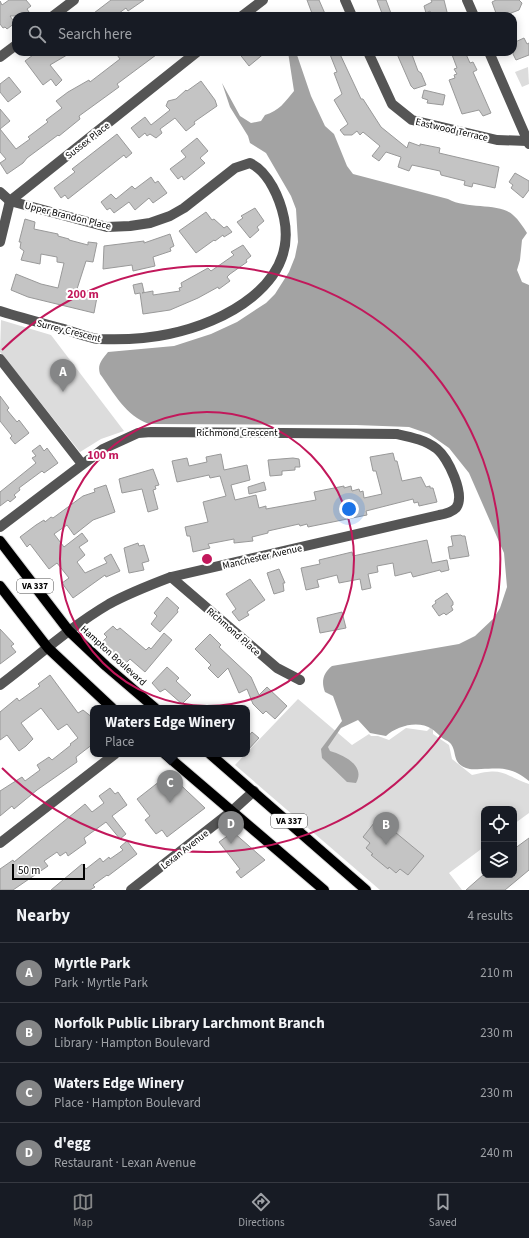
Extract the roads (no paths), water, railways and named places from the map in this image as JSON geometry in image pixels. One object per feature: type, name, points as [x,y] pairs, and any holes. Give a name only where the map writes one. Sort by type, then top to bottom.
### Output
[{"type":"main road","name":"Hampton Boulevard","points":[[0,541],[69,631],[106,666],[152,705]]},
{"type":"main road","name":"VA 337","points":[[0,586],[48,648],[109,705]]},
{"type":"main road","name":"VA 337","points":[[169,757],[324,890]]},
{"type":"main road","name":"VA 337","points":[[214,757],[366,890]]},
{"type":"street","points":[[58,12],[74,0]]},
{"type":"street","points":[[247,12],[263,0]]},
{"type":"street","points":[[345,0],[350,12]]},
{"type":"street","points":[[468,0],[472,12]]},
{"type":"street","points":[[0,57],[12,48]]},
{"type":"street","name":"Sussex Place","points":[[10,201],[192,56]]},
{"type":"street","name":"Eastwood Terrace","points":[[370,56],[392,104],[412,120],[497,140],[528,143]]},
{"type":"street","points":[[491,56],[528,143]]},
{"type":"street","name":"Upper Brandon Place","points":[[0,192],[10,201],[107,226],[130,226],[150,223],[170,216],[184,208],[235,168],[243,164],[250,163],[263,172]]},
{"type":"street","name":"Surrey Crescent","points":[[0,311],[97,339],[122,339],[170,334],[192,328],[235,308],[264,288],[273,276],[281,259],[285,242],[285,222],[281,204],[263,172]]},
{"type":"street","points":[[0,242],[10,201]]},
{"type":"street","points":[[0,358],[82,464]]},
{"type":"street","name":"Richmond Crescent","points":[[0,527],[103,449],[138,433],[151,432],[397,434],[429,443],[447,460],[456,483],[459,500],[457,507]]},
{"type":"street","name":"Manchester Avenue","points":[[0,685],[69,631],[109,604],[138,590],[171,577],[439,515],[449,512],[457,507]]},
{"type":"street","name":"Richmond Place","points":[[171,577],[278,668],[300,680]]},
{"type":"street","points":[[0,843],[111,757]]},
{"type":"street","name":"Lexan Avenue","points":[[131,890],[232,811],[254,791]]},
{"type":"place","name":"Myrtle Park","points":[[63,392]]},
{"type":"place","name":"Waters Edge Winery","points":[[170,803]]},
{"type":"place","name":"d'egg","points":[[231,844]]},
{"type":"place","name":"Norfolk Public Library Larchmont Branch","points":[[386,845]]}]
